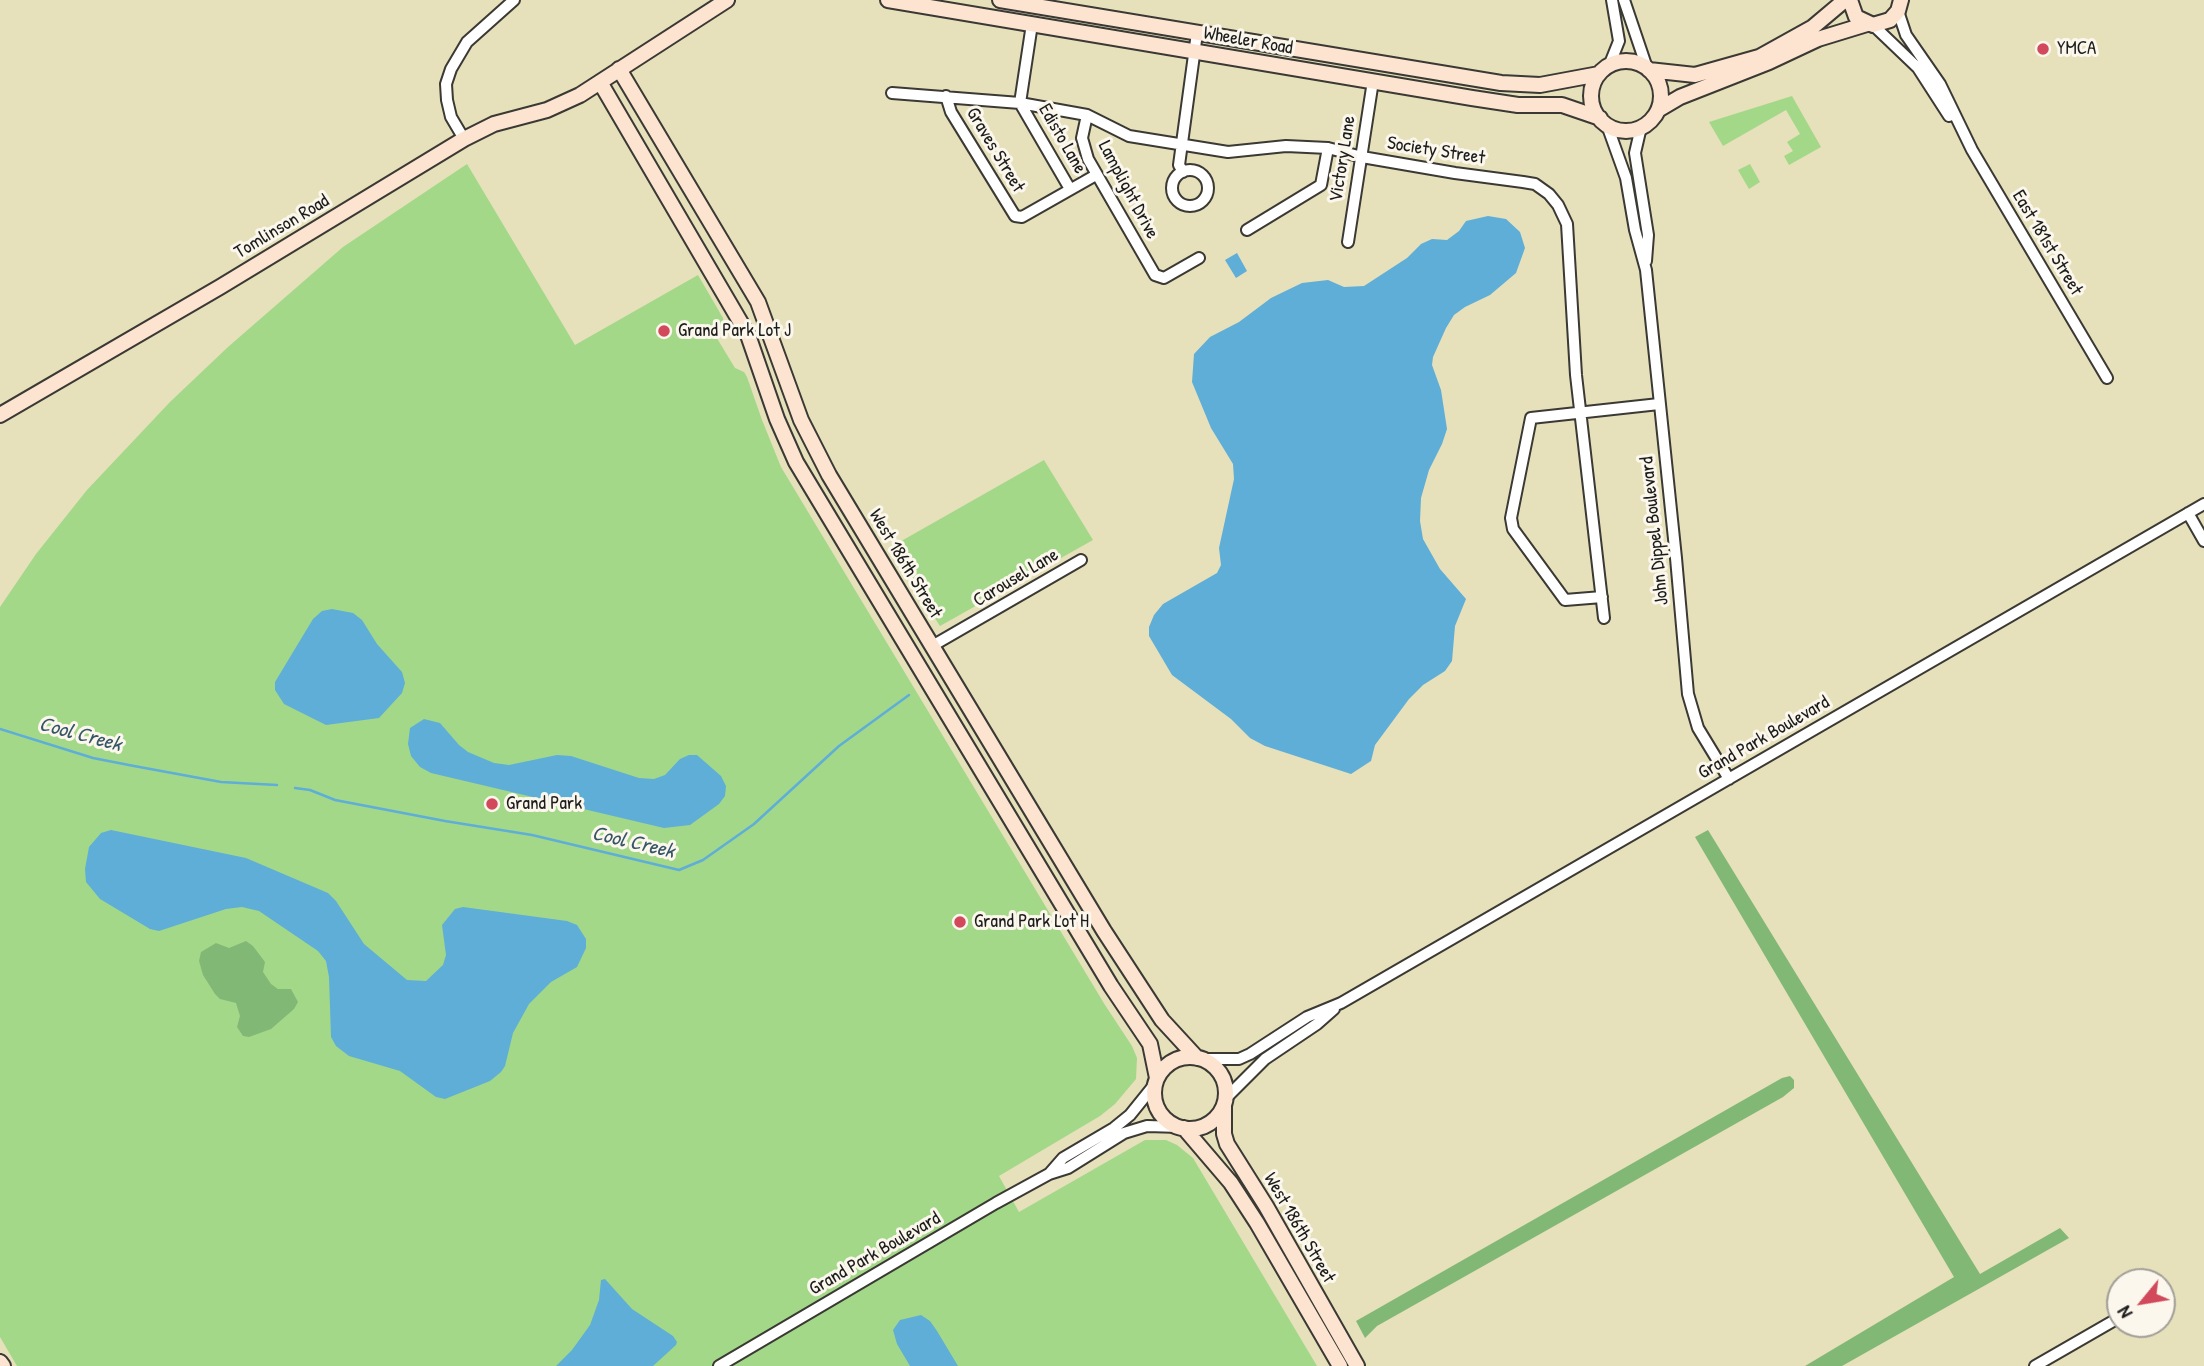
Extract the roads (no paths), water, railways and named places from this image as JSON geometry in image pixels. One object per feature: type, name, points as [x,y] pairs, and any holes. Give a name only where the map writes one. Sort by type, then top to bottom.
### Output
[{"type":"street","points":[[464,139],[451,117],[447,100],[446,84],[451,69],[467,41],[514,0]]},
{"type":"street","points":[[737,0],[723,3],[595,85],[748,335],[787,442],[856,563],[1111,986],[1150,1045],[1156,1081],[1154,1098],[1159,1111],[1168,1121],[1182,1128],[1194,1129],[1207,1125],[1217,1116],[1225,1101],[1223,1078],[1215,1067],[1200,1059],[1177,1059],[1165,1067],[1156,1081]]},
{"type":"street","name":"Wheeler Road","points":[[888,0],[1518,105],[1562,105],[1604,122]]},
{"type":"street","name":"Wheeler Road","points":[[1000,0],[1501,83],[1540,85],[1604,70]]},
{"type":"street","points":[[1612,0],[1619,41],[1604,70],[1593,84],[1591,97],[1594,109],[1604,122],[1622,130],[1641,127],[1651,120],[1658,110],[1680,97],[1769,62],[1818,39],[1870,24],[1885,23],[1901,4]]},
{"type":"street","points":[[1624,0],[1648,69],[1657,80],[1661,92],[1658,110]]},
{"type":"street","points":[[1604,70],[1626,61],[1648,69],[1695,75],[1759,57],[1813,27],[1847,0],[1853,12],[1870,24]]},
{"type":"street","name":"East 181st Street","points":[[1901,4],[1906,35],[1940,84],[1958,125],[2107,378]]},
{"type":"street","name":"Edisto Lane","points":[[1032,24],[1020,103],[1070,190]]},
{"type":"street","name":"East 181st Street","points":[[1870,24],[1919,68],[1950,118],[1958,125]]},
{"type":"street","points":[[1183,172],[1179,165],[1198,33]]},
{"type":"street","name":"West 186th Street","points":[[619,69],[758,302],[806,431],[874,551],[1139,986],[1162,1020],[1200,1059]]},
{"type":"street","name":"Victory Lane","points":[[1348,242],[1373,81]]},
{"type":"street","name":"Tomlinson Road","points":[[0,415],[220,287],[464,139],[511,118],[556,106],[595,85]]},
{"type":"street","name":"Society Street","points":[[892,93],[1020,103],[1087,115],[1129,136],[1228,152],[1286,146],[1328,148],[1362,157],[1535,184],[1549,194],[1567,224],[1576,375],[1604,618]]},
{"type":"street","name":"Graves Street","points":[[946,96],[958,123],[1012,213],[1021,217],[1070,190]]},
{"type":"street","name":"Lamplight Drive","points":[[1087,115],[1082,138],[1088,159],[1157,277],[1164,278],[1199,258]]},
{"type":"street","name":"John Dippel Boulevard","points":[[1604,122],[1626,178],[1635,230],[1646,270]]},
{"type":"street","name":"John Dippel Boulevard","points":[[1641,127],[1634,153],[1648,235],[1646,270],[1688,694],[1698,728],[1729,779]]},
{"type":"street","points":[[1247,230],[1321,185],[1328,148]]},
{"type":"street","points":[[1070,190],[1097,175]]},
{"type":"street","points":[[1602,597],[1565,600],[1513,529],[1511,518],[1531,418],[1659,404]]},
{"type":"street","name":"Grand Park Boulevard","points":[[1200,1059],[1239,1059],[1307,1017],[1341,1003],[2204,503]]},
{"type":"street","points":[[2188,513],[2204,541]]},
{"type":"street","points":[[856,563],[874,551]]},
{"type":"street","name":"Carousel Lane","points":[[932,646],[1081,560]]},
{"type":"street","name":"Grand Park Boulevard","points":[[1225,1101],[1265,1059],[1317,1024],[1341,1003]]},
{"type":"street","name":"Grand Park Boulevard","points":[[1049,1174],[1063,1158],[1114,1128],[1129,1115],[1156,1081]]},
{"type":"street","name":"West 186th Street","points":[[1225,1101],[1224,1134],[1230,1150],[1266,1206],[1357,1366]]},
{"type":"street","name":"Grand Park Boulevard","points":[[719,1366],[1049,1174],[1068,1168],[1128,1131],[1147,1126],[1182,1128]]},
{"type":"street","name":"West 186th Street","points":[[1182,1128],[1219,1167],[1244,1204],[1340,1366]]},
{"type":"street","points":[[2035,1366],[2106,1325]]},
{"type":"water","points":[[1488,216],[1506,219],[1520,232],[1525,248],[1516,273],[1490,295],[1454,315],[1433,357],[1432,365],[1441,390],[1447,429],[1429,470],[1421,498],[1420,521],[1423,539],[1440,569],[1466,599],[1455,626],[1452,661],[1445,671],[1423,685],[1409,699],[1375,745],[1371,761],[1351,774],[1265,746],[1250,738],[1231,719],[1172,675],[1149,636],[1154,615],[1163,604],[1217,573],[1221,565],[1219,548],[1234,479],[1233,464],[1211,428],[1192,382],[1194,354],[1210,337],[1239,322],[1271,298],[1302,283],[1328,280],[1344,287],[1364,286],[1407,258],[1421,244],[1432,239],[1447,240],[1459,231],[1466,221]]},
{"type":"water","points":[[1237,253],[1247,271],[1236,278],[1225,260]]},
{"type":"water","points":[[332,609],[353,613],[362,620],[377,644],[402,672],[405,683],[402,693],[379,718],[326,725],[284,704],[275,690],[275,682],[313,619],[322,611]]},
{"type":"water","points":[[424,719],[440,723],[468,752],[494,763],[509,765],[557,755],[571,756],[639,778],[654,779],[665,775],[680,759],[697,755],[721,776],[726,786],[725,796],[719,804],[690,825],[664,828],[431,773],[420,767],[411,756],[408,744],[410,728]]},
{"type":"water","points":[[111,830],[246,858],[328,893],[364,944],[407,980],[426,981],[443,965],[446,955],[442,925],[455,909],[463,907],[567,921],[577,925],[586,939],[586,948],[577,967],[551,982],[529,1004],[513,1033],[501,1072],[490,1081],[445,1099],[436,1097],[400,1071],[349,1056],[336,1046],[331,1037],[326,961],[318,951],[259,911],[242,907],[226,909],[159,931],[150,929],[100,899],[86,882],[85,869],[89,847],[101,833]]},
{"type":"water","points":[[605,1279],[632,1309],[673,1336],[676,1345],[653,1366],[556,1366],[572,1350],[590,1325],[599,1300],[601,1280]]},
{"type":"water","points":[[921,1315],[930,1321],[958,1366],[910,1366],[897,1344],[893,1330],[900,1320]]},
{"type":"waterway","name":"Cool Creek","points":[[295,788],[310,790],[335,800],[532,835],[679,870],[703,860],[754,824],[839,746],[909,695]]},
{"type":"waterway","name":"Cool Creek","points":[[0,729],[93,758],[221,782],[277,785]]},
{"type":"place","name":"YMCA","points":[[2043,49]]},
{"type":"place","name":"Grand Park Lot J","points":[[664,331]]},
{"type":"place","name":"Grand Park","points":[[492,804]]},
{"type":"place","name":"Grand Park Lot H","points":[[960,922]]}]
